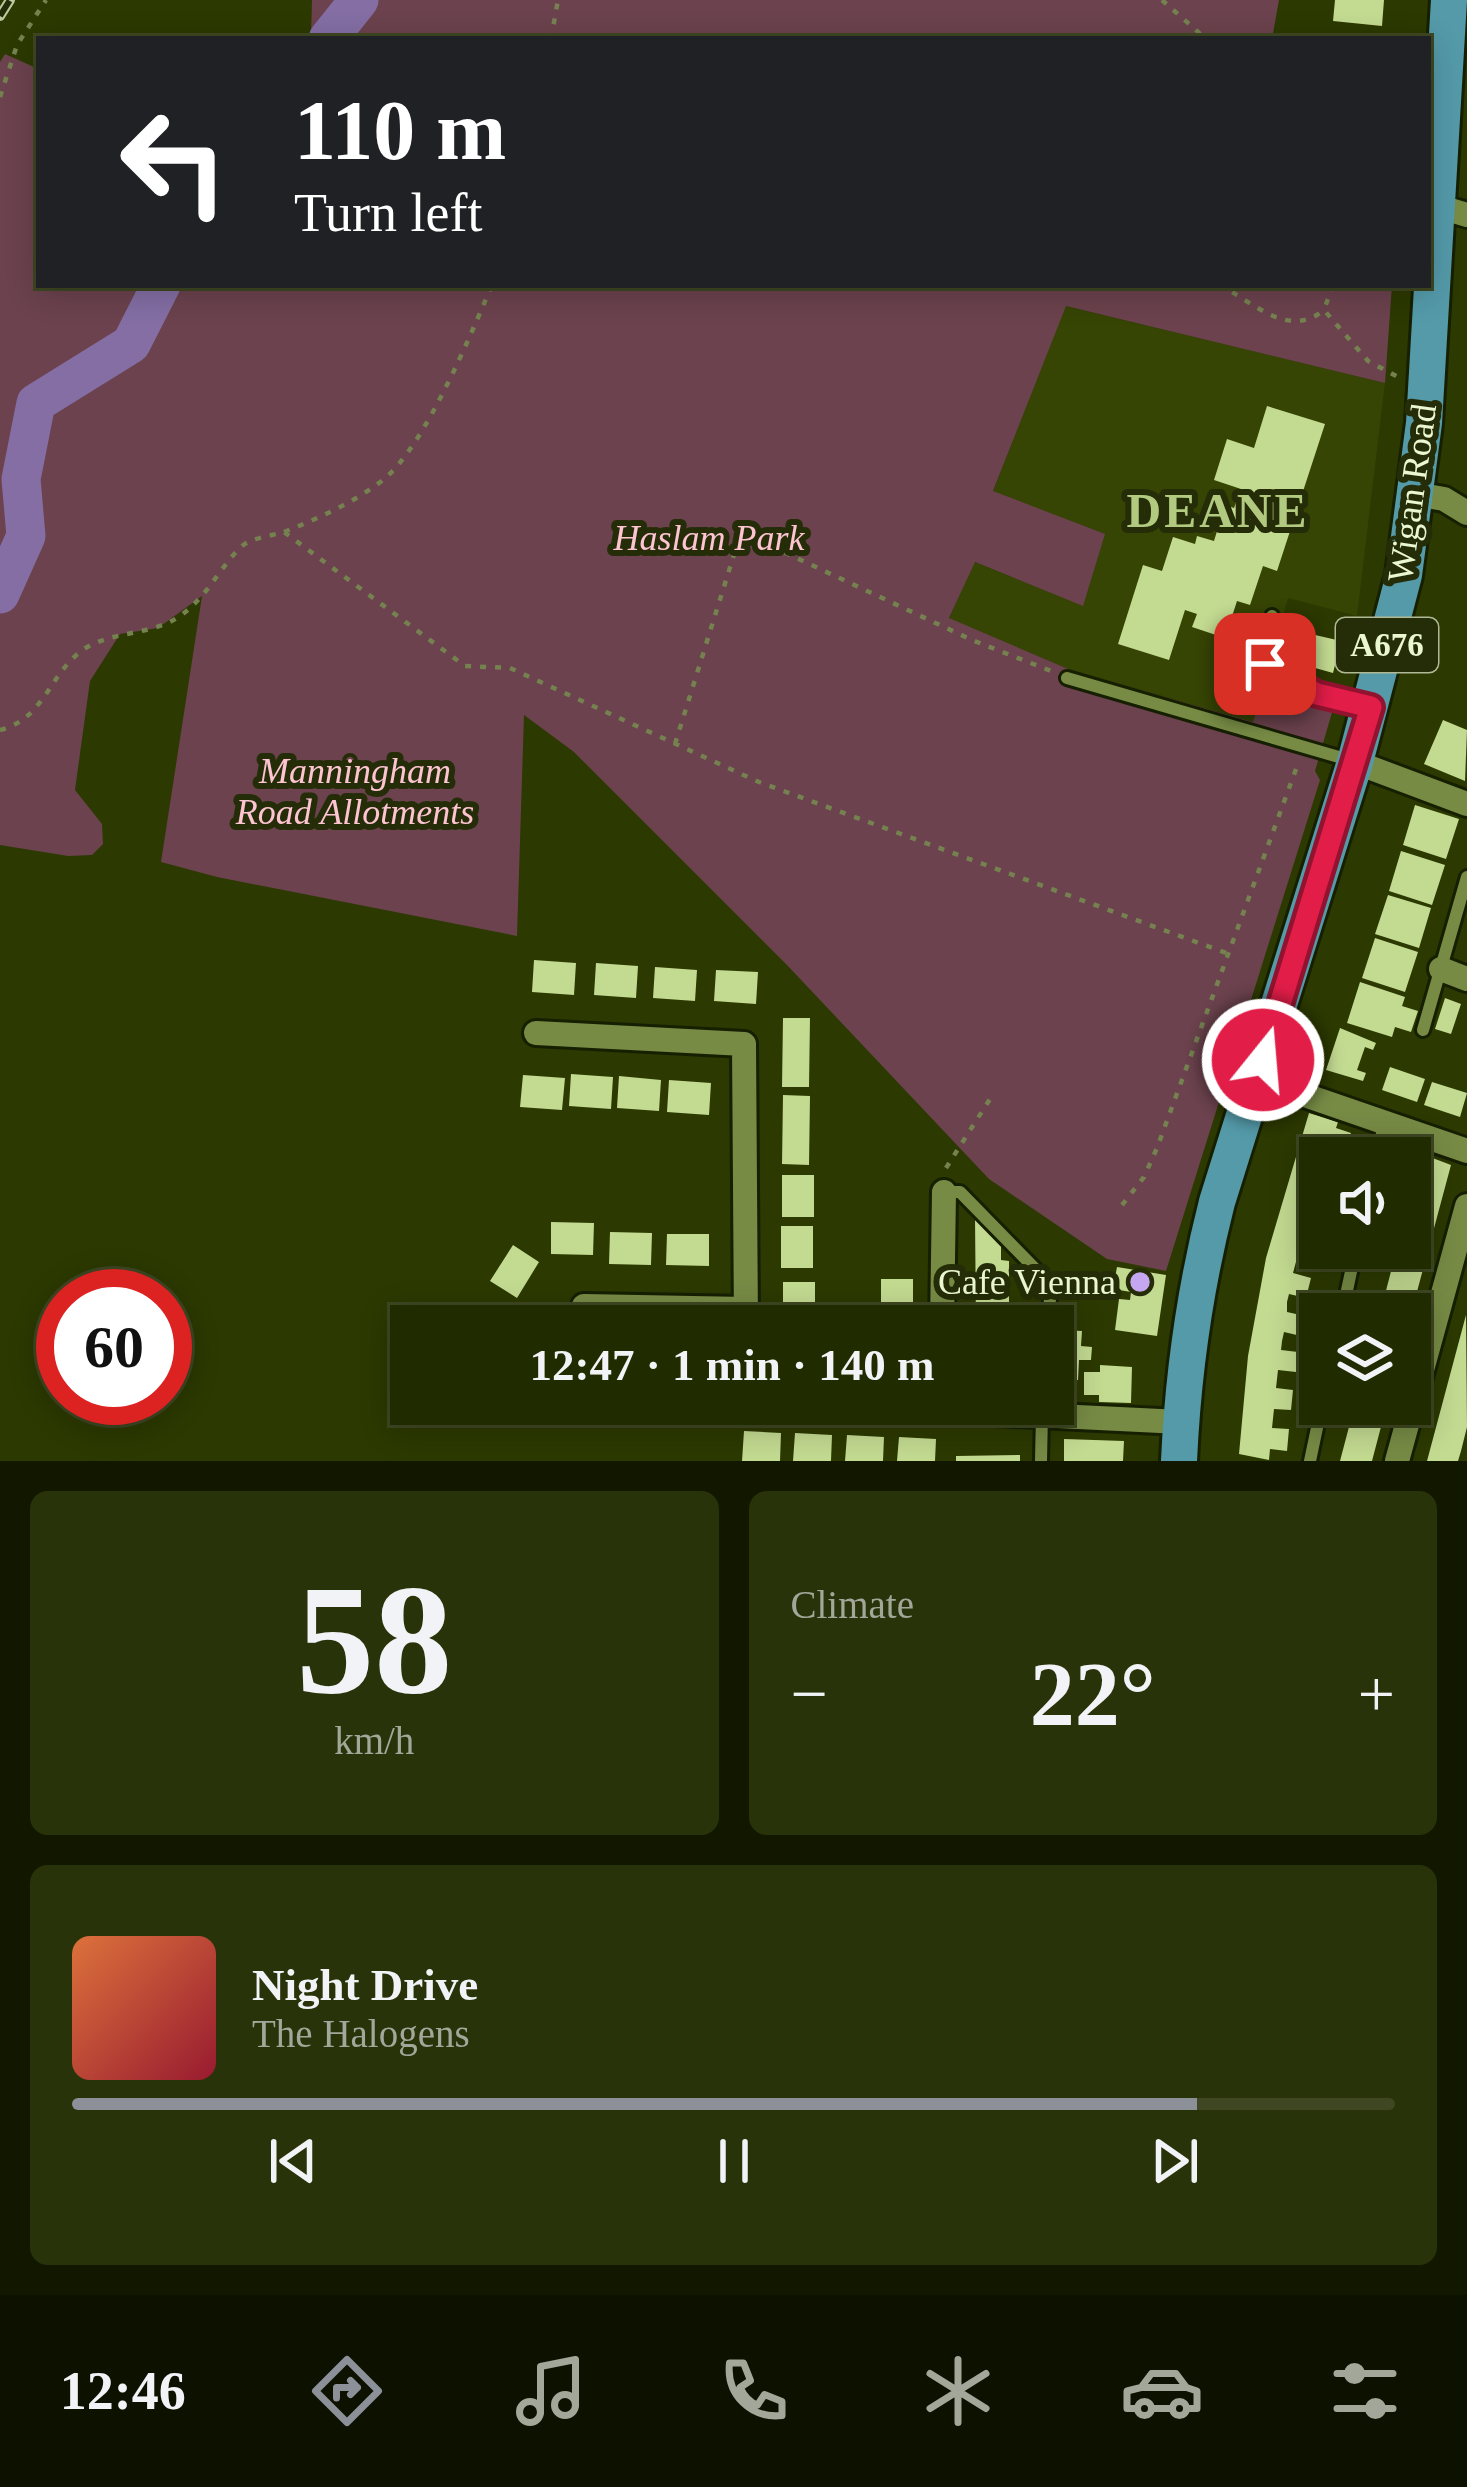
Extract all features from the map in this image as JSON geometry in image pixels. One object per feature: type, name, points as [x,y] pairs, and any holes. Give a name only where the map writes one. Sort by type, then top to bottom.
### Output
[{"type":"main road","name":"Wigan Road","points":[[1179,1461],[1199,1270],[1355,762],[1404,575],[1452,211],[1449,0]]},
{"type":"street","points":[[1417,494],[1438,497],[1467,512]]},
{"type":"street","points":[[1355,762],[1467,804]]},
{"type":"street","points":[[1441,968],[1467,979]]},
{"type":"street","points":[[536,1033],[744,1044],[746,1305]]},
{"type":"street","points":[[1258,1079],[1467,1151]]},
{"type":"street","points":[[942,1305],[944,1192]]},
{"type":"street","points":[[1396,1461],[1467,1206]]},
{"type":"street","points":[[1074,1413],[1181,1422]]},
{"type":"lane","points":[[1273,616],[1265,664],[1317,694],[1371,707]]},
{"type":"lane","points":[[1067,678],[1355,762]]},
{"type":"lane","points":[[1423,1030],[1467,877]]},
{"type":"lane","points":[[1381,1137],[1384,1123]]},
{"type":"lane","points":[[944,1192],[961,1192],[1051,1285],[1050,1305]]},
{"type":"lane","points":[[1041,1461],[1042,1425]]},
{"type":"lane","points":[[1310,1461],[1318,1425]]},
{"type":"path","points":[[0,97],[17,45],[46,0]]},
{"type":"path","points":[[552,36],[558,0]]},
{"type":"path","points":[[1162,0],[1202,36]]},
{"type":"path","points":[[0,730],[19,725],[40,706],[58,676],[83,650],[120,634],[158,628],[181,615],[216,582],[243,543],[331,514],[387,477],[431,416],[492,288]]},
{"type":"path","points":[[1224,288],[1279,319],[1304,322],[1324,310],[1332,288]]},
{"type":"path","points":[[1324,310],[1368,361],[1426,388]]},
{"type":"path","points":[[284,532],[465,666],[510,668],[759,782],[1229,954]]},
{"type":"path","points":[[675,744],[741,532],[973,640],[1067,678]]},
{"type":"path","points":[[1122,1205],[1144,1177],[1157,1148],[1304,747]]},
{"type":"path","points":[[944,1192],[946,1164],[990,1099]]},
{"type":"shaded area","points":[[1065,306],[1385,383],[1357,616],[1288,598],[1254,722],[1073,671],[949,619],[974,562],[1082,605],[1104,534],[993,492]]},
{"type":"green space","points":[[312,0],[1279,0],[1273,36],[311,36]]},
{"type":"green space","name":"Haslam Park","points":[[5,54],[34,67],[36,64],[36,288],[1392,288],[1385,383],[1066,306],[993,491],[1105,534],[1083,606],[975,562],[949,618],[1073,671],[1253,722],[1263,690],[1333,709],[1315,771],[1320,780],[1166,1271],[1107,1259],[989,1179],[786,964],[574,752],[524,715],[517,936],[161,862],[202,596],[158,628],[120,634],[90,681],[75,790],[102,824],[103,844],[92,855],[68,856],[0,845],[0,62]]},
{"type":"building","points":[[1335,0],[1384,0],[1382,26],[1333,21]]},
{"type":"building","points":[[1267,406],[1325,424],[1277,571],[1263,566],[1250,605],[1237,601],[1225,638],[1192,627],[1197,614],[1185,610],[1169,660],[1118,644],[1143,565],[1162,571],[1173,537],[1195,544],[1197,536],[1214,541],[1225,505],[1234,508],[1241,489],[1214,480],[1227,439],[1254,448]]},
{"type":"building","points":[[1298,631],[1341,641],[1333,673],[1290,661]]},
{"type":"building","points":[[1443,720],[1467,730],[1465,781],[1424,764]]},
{"type":"building","points":[[1415,805],[1459,819],[1446,859],[1403,845]]},
{"type":"building","points":[[1401,851],[1445,865],[1432,905],[1389,891]]},
{"type":"building","points":[[1388,895],[1431,908],[1419,948],[1375,934]]},
{"type":"building","points":[[1375,938],[1418,952],[1405,992],[1362,978]]},
{"type":"building","points":[[534,960],[576,963],[574,995],[532,992]]},
{"type":"building","points":[[596,963],[638,966],[636,998],[594,995]]},
{"type":"building","points":[[655,967],[697,970],[695,1001],[653,998]]},
{"type":"building","points":[[716,970],[758,972],[756,1004],[714,1001]]},
{"type":"building","points":[[1360,982],[1405,997],[1402,1006],[1418,1011],[1411,1032],[1395,1027],[1392,1037],[1347,1023]]},
{"type":"building","points":[[1445,998],[1461,1004],[1451,1034],[1435,1029]]},
{"type":"building","points":[[783,1018],[810,1018],[809,1087],[782,1087]]},
{"type":"building","points":[[1340,1028],[1376,1043],[1373,1050],[1365,1047],[1357,1070],[1366,1073],[1363,1081],[1326,1070]]},
{"type":"building","points":[[1390,1067],[1425,1079],[1417,1102],[1382,1090]]},
{"type":"building","points":[[571,1074],[613,1077],[611,1109],[569,1106]]},
{"type":"building","points":[[523,1075],[565,1078],[562,1110],[520,1107]]},
{"type":"building","points":[[619,1076],[661,1080],[659,1111],[617,1108]]},
{"type":"building","points":[[669,1080],[711,1083],[709,1115],[667,1112]]},
{"type":"building","points":[[1432,1082],[1467,1093],[1460,1117],[1424,1105]]},
{"type":"building","points":[[783,1095],[810,1096],[809,1165],[782,1164]]},
{"type":"building","points":[[1309,1113],[1338,1122],[1336,1128],[1351,1133],[1350,1137],[1302,1137]]},
{"type":"building","points":[[1299,1147],[1299,1259],[1293,1273],[1311,1278],[1307,1293],[1289,1294],[1287,1302],[1287,1312],[1299,1315],[1299,1336],[1284,1332],[1281,1350],[1298,1352],[1296,1372],[1278,1370],[1276,1388],[1293,1390],[1291,1410],[1274,1409],[1272,1428],[1289,1429],[1287,1451],[1270,1449],[1269,1460],[1239,1454],[1248,1356],[1266,1258]]},
{"type":"building","points":[[1431,1157],[1451,1165],[1431,1240]]},
{"type":"building","points":[[782,1175],[814,1175],[814,1217],[782,1217]]},
{"type":"building","points":[[975,1217],[1001,1243],[1001,1260],[1009,1261],[1009,1305],[976,1305]]},
{"type":"building","points":[[551,1222],[594,1223],[593,1255],[551,1254]]},
{"type":"building","points":[[781,1226],[813,1226],[813,1268],[781,1268]]},
{"type":"building","points":[[610,1232],[652,1233],[651,1265],[609,1264]]},
{"type":"building","points":[[667,1234],[709,1234],[709,1266],[666,1265]]},
{"type":"building","points":[[513,1245],[539,1262],[517,1298],[490,1281]]},
{"type":"building","points":[[1117,1267],[1166,1275],[1157,1336],[1115,1330],[1119,1299],[1130,1300],[1131,1292],[1113,1289]]},
{"type":"building","points":[[1392,1269],[1423,1269],[1417,1293],[1385,1293]]},
{"type":"building","points":[[881,1279],[913,1279],[913,1305],[881,1305]]},
{"type":"building","points":[[783,1282],[815,1282],[815,1305],[783,1305]]},
{"type":"building","points":[[1466,1315],[1467,1427],[1461,1451],[1458,1461],[1427,1461]]},
{"type":"building","points":[[1074,1331],[1082,1331],[1081,1346],[1092,1347],[1091,1360],[1079,1360],[1078,1380],[1074,1380]]},
{"type":"building","points":[[1100,1365],[1132,1367],[1131,1403],[1099,1402],[1099,1395],[1084,1395],[1084,1372],[1100,1372]]},
{"type":"building","points":[[1349,1425],[1381,1425],[1372,1461],[1340,1461]]},
{"type":"building","points":[[744,1431],[781,1433],[780,1461],[742,1461]]},
{"type":"building","points":[[795,1433],[832,1435],[831,1461],[793,1461]]},
{"type":"building","points":[[847,1435],[884,1437],[883,1461],[845,1461]]},
{"type":"building","points":[[899,1437],[936,1439],[935,1461],[897,1461]]},
{"type":"building","points":[[1064,1439],[1124,1441],[1123,1461],[1064,1461]]},
{"type":"building","points":[[1020,1455],[1020,1461],[956,1461],[956,1456]]},
{"type":"waterway","points":[[330,36],[359,0]]},
{"type":"waterway","points":[[0,594],[26,536],[21,479],[36,403],[131,344],[159,288]]},
{"type":"railway","points":[[0,16],[10,0]]},
{"type":"place","name":"Cafe Vienna","points":[[1140,1282]]},
{"type":"district","name":"DEANE","points":[[1218,510]]},
{"type":"route","points":[[1263,1060],[1371,707],[1317,694],[1265,664]]},
{"type":"park label","name":"Manningham Road Allotments","points":[[355,792]]}]
